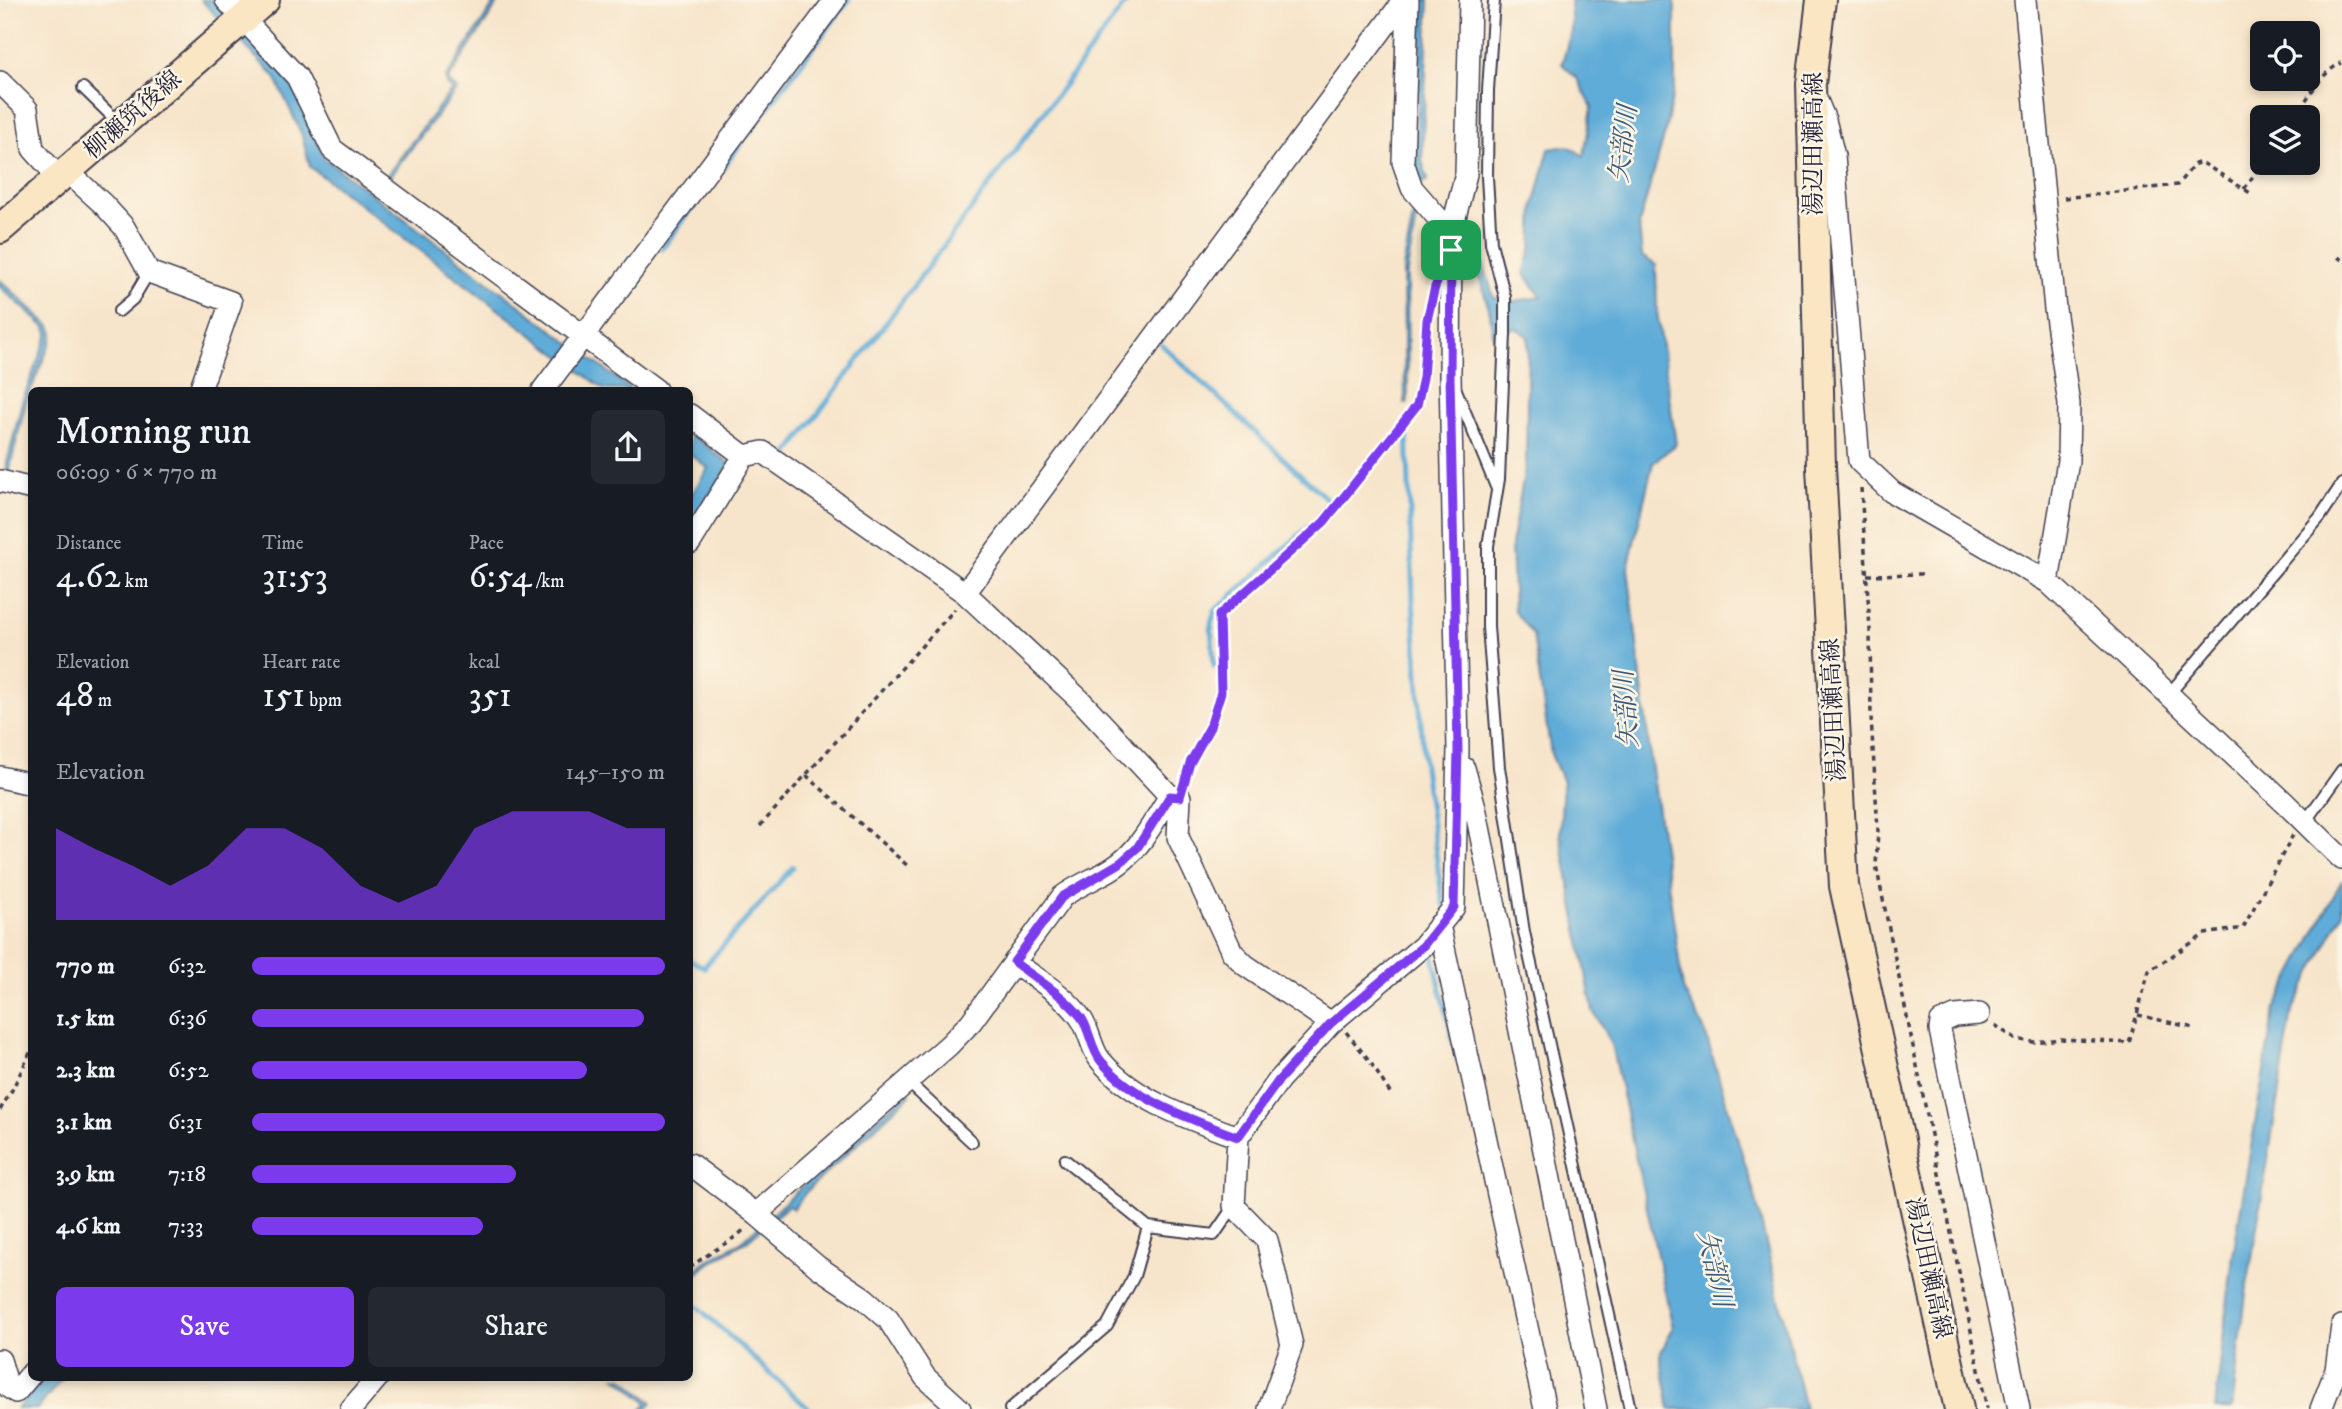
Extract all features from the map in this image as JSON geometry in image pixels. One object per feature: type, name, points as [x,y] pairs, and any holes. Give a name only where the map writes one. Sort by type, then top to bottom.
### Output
[{"type":"main road","name":"湯辺田瀬高線","points":[[1821,0],[1811,84],[1821,467],[1844,886],[1959,1409]]},
{"type":"main road","name":"柳瀬筑後線","points":[[0,229],[121,125],[240,14]]},
{"type":"street","points":[[545,387],[835,0]]},
{"type":"street","points":[[1406,0],[1403,162],[1412,188],[1451,233]]},
{"type":"street","points":[[967,594],[1406,0]]},
{"type":"street","points":[[1269,1409],[1292,1345],[1267,1240],[1234,1206],[1238,1137],[1279,1080],[1334,1021],[1423,946],[1454,907],[1458,750],[1450,375],[1451,233],[1466,174],[1470,0]]},
{"type":"street","points":[[2025,0],[2055,309],[2069,404],[2068,461],[2048,582]]},
{"type":"street","points":[[240,14],[297,77],[332,149],[574,348],[650,387]]},
{"type":"street","points":[[0,82],[27,109],[33,149],[103,204],[124,228],[149,272],[231,302],[201,387]]},
{"type":"street","points":[[1811,84],[1825,120],[1833,156],[1859,461],[1892,492],[2048,582],[2342,859]]},
{"type":"street","points":[[693,417],[744,456]]},
{"type":"street","points":[[693,539],[744,456],[763,452],[967,594],[1079,699],[1175,797],[1178,837],[1232,952],[1245,965],[1334,1021]]},
{"type":"street","points":[[0,481],[28,488]]},
{"type":"street","points":[[1458,750],[1475,807],[1596,1409]]},
{"type":"street","points":[[0,777],[28,783]]},
{"type":"street","points":[[758,1216],[971,1022],[1062,897],[1120,863],[1137,848],[1175,797]]},
{"type":"street","points":[[1439,925],[1545,1409]]},
{"type":"street","points":[[1014,962],[1069,1004],[1082,1020],[1099,1060],[1126,1084],[1180,1115],[1238,1137]]},
{"type":"street","points":[[1979,1014],[1955,1016],[1941,1021],[1940,1030],[2019,1409]]},
{"type":"street","points":[[693,1166],[818,1267],[864,1298],[888,1319],[925,1377],[960,1409]]},
{"type":"street","points":[[2321,1409],[2336,1370],[2342,1326]]},
{"type":"street","points":[[0,1360],[8,1387],[16,1392],[28,1378]]},
{"type":"street","points":[[351,1409],[375,1381]]},
{"type":"lane","points":[[1494,0],[1488,90],[1487,177],[1491,243],[1505,298],[1505,334],[1497,491],[1488,546],[1488,627],[1499,767],[1524,932],[1630,1409]]},
{"type":"lane","points":[[83,88],[121,125]]},
{"type":"lane","points":[[119,311],[133,299],[149,272]]},
{"type":"lane","points":[[1450,375],[1497,491]]},
{"type":"lane","points":[[2169,694],[2320,517],[2342,484]]},
{"type":"lane","points":[[2303,820],[2342,770]]},
{"type":"lane","points":[[907,1081],[972,1142]]},
{"type":"lane","points":[[1065,1160],[1148,1227],[1214,1235],[1234,1206]]},
{"type":"lane","points":[[1010,1409],[1107,1326],[1134,1276],[1148,1227]]},
{"type":"path","points":[[2303,105],[2321,80],[2334,66],[2342,63]]},
{"type":"path","points":[[2044,200],[2177,186],[2195,164],[2201,162],[2252,194]]},
{"type":"path","points":[[2244,189],[2254,175]]},
{"type":"path","points":[[1175,797],[1210,727],[1221,692],[1219,615],[1324,522],[1417,405],[1423,378],[1430,309]]},
{"type":"path","points":[[1859,461],[1870,629],[1878,830],[1876,865],[1987,1409]]},
{"type":"path","points":[[1867,575],[1923,574]]},
{"type":"path","points":[[760,826],[967,594]]},
{"type":"path","points":[[806,774],[909,867]]},
{"type":"path","points":[[1979,1014],[2015,1039],[2033,1042],[2062,1039],[2129,1043],[2149,971],[2205,934],[2244,928],[2303,820]]},
{"type":"path","points":[[2137,1015],[2194,1027]]},
{"type":"path","points":[[1334,1021],[1369,1060],[1392,1096]]},
{"type":"path","points":[[0,1110],[28,1057]]},
{"type":"path","points":[[693,1265],[709,1252],[732,1240],[758,1216]]},
{"type":"water","points":[[201,0],[217,0],[281,67],[303,105],[324,158],[628,387],[601,387],[310,167],[302,135],[275,77]]},
{"type":"water","points":[[496,0],[500,0],[449,79],[457,89],[390,177],[387,175],[452,89],[447,86],[446,78]]},
{"type":"water","points":[[1423,0],[1429,0],[1422,161],[1428,180],[1421,183],[1415,168]]},
{"type":"water","name":"矢部川","points":[[1571,0],[1675,0],[1675,83],[1665,133],[1639,224],[1642,256],[1656,265],[1657,311],[1676,444],[1653,463],[1628,568],[1650,754],[1683,989],[1704,1029],[1755,1196],[1805,1409],[1670,1409],[1660,1354],[1673,1328],[1611,1044],[1593,1011],[1560,834],[1563,782],[1551,754],[1533,635],[1514,611],[1511,545],[1526,464],[1528,337],[1516,328],[1493,337],[1490,313],[1472,250],[1479,249],[1494,298],[1514,301],[1541,297],[1524,273],[1532,247],[1534,206],[1549,149],[1568,146],[1584,156],[1592,107],[1577,78],[1562,64],[1571,31]]},
{"type":"water","points":[[1414,211],[1417,213],[1407,272],[1408,403],[1405,404],[1403,268]]},
{"type":"water","points":[[0,280],[50,326],[53,333],[32,387],[28,387],[28,397],[9,472],[5,471],[22,402],[48,334],[46,328],[0,287]]},
{"type":"water","points":[[693,436],[730,464],[693,522],[693,492],[708,468],[693,456]]},
{"type":"water","points":[[2342,880],[2342,914],[2292,1011],[2246,1294],[2232,1409],[2215,1409],[2233,1255],[2274,1010]]},
{"type":"water","points":[[907,1092],[910,1095],[807,1191],[793,1209],[788,1206],[747,1241],[693,1277],[693,1272],[706,1261],[742,1241]]},
{"type":"water","points":[[41,1381],[61,1381],[37,1409],[17,1409]]},
{"type":"water","points":[[621,1381],[627,1381],[652,1402],[646,1409],[642,1409],[647,1403]]},
{"type":"waterway","points":[[662,249],[849,0]]},
{"type":"waterway","points":[[787,455],[1128,0]]},
{"type":"waterway","points":[[1162,345],[1329,501],[1316,520],[1215,611],[1211,624],[1214,666]]},
{"type":"waterway","points":[[1407,429],[1413,600],[1424,767],[1443,904]]},
{"type":"waterway","points":[[693,962],[704,967],[793,867]]},
{"type":"waterway","points":[[1432,952],[1457,1058]]},
{"type":"waterway","points":[[693,1303],[809,1409]]},
{"type":"route","points":[[1451,250],[1450,377],[1458,750],[1454,907],[1423,946],[1331,1023],[1279,1080],[1238,1137],[1180,1115],[1126,1084],[1099,1060],[1082,1020],[1069,1004],[1014,962],[1062,897],[1120,863],[1137,848],[1170,796],[1180,797],[1190,763],[1210,727],[1221,692],[1219,615],[1324,522],[1417,405],[1423,378],[1427,320],[1435,287],[1451,250]]}]
